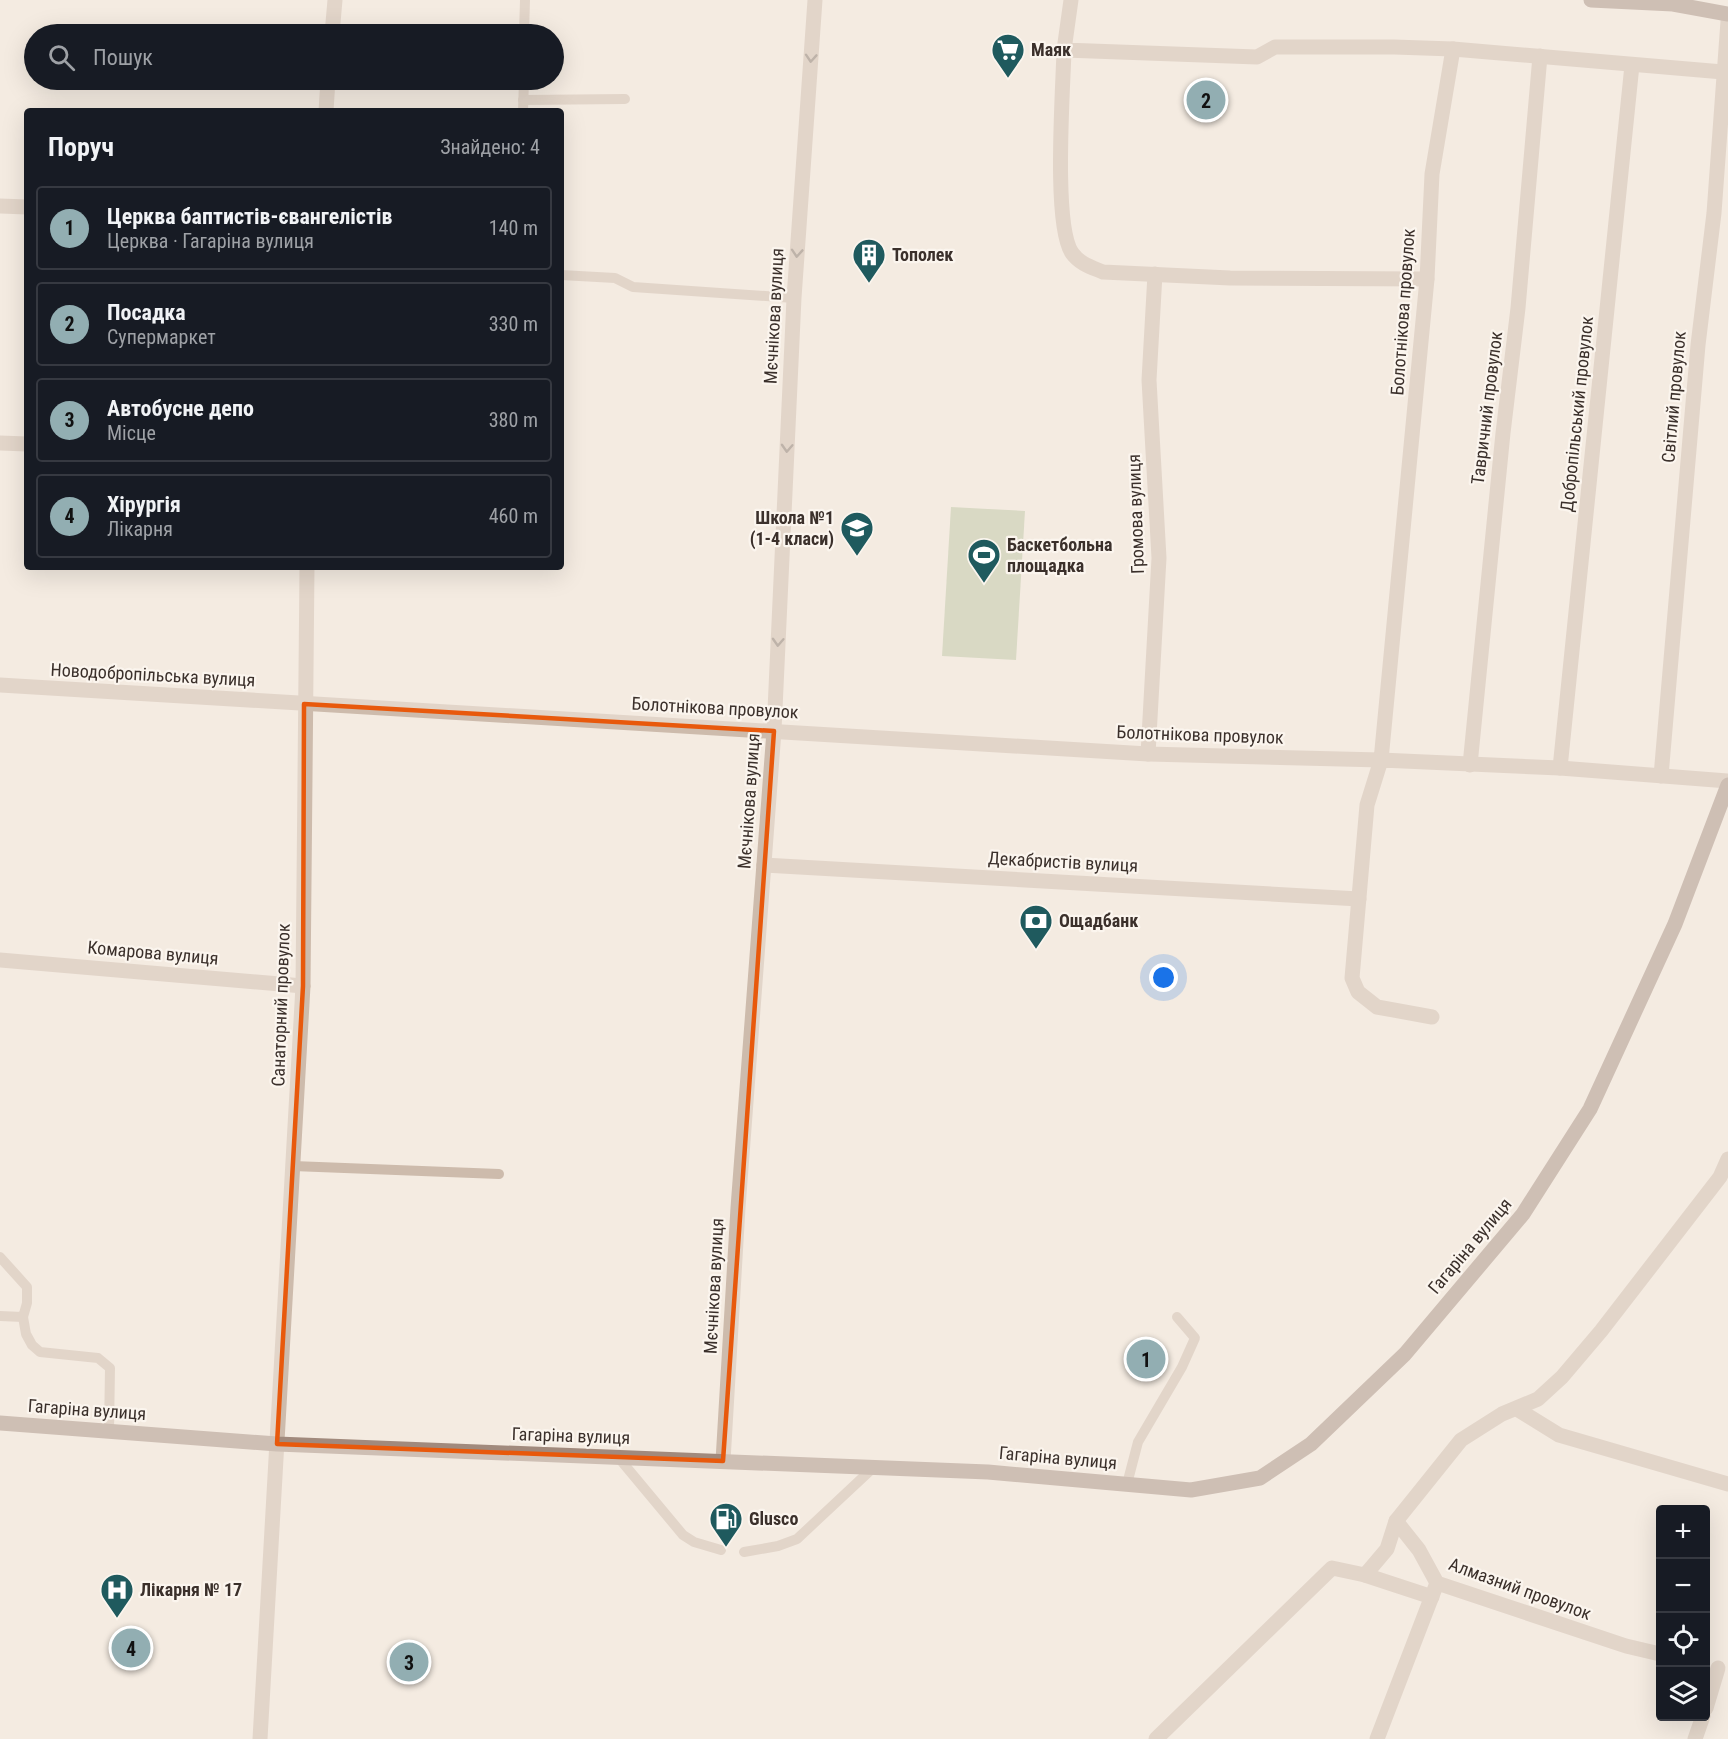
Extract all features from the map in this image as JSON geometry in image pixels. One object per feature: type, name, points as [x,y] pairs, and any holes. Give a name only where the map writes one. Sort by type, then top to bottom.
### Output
[{"type":"main road","points":[[1591,0],[1673,2],[1728,14]]},
{"type":"main road","name":"Гагаріна вулиця","points":[[0,1423],[277,1444],[988,1472],[1191,1490],[1260,1478],[1311,1444],[1413,1345],[1523,1214],[1590,1109],[1675,924],[1728,783]]},
{"type":"street","points":[[333,24],[335,0]]},
{"type":"street","name":"Мєчнікова вулиця","points":[[723,1461],[738,1208],[774,731],[794,298],[816,0]]},
{"type":"street","points":[[1071,0],[1064,50],[1062,201],[1065,239],[1073,254],[1084,265],[1103,272],[1230,278],[1427,279]]},
{"type":"street","name":"Світлий провулок","points":[[1661,776],[1698,345],[1714,213],[1728,21]]},
{"type":"street","points":[[1064,50],[1257,57],[1275,46],[1453,49],[1724,72]]},
{"type":"street","name":"Болотнікова провулок","points":[[304,704],[1148,754],[1381,760],[1427,279],[1432,174],[1453,49]]},
{"type":"street","name":"Тавричний провулок","points":[[1470,765],[1503,433],[1518,308],[1540,56]]},
{"type":"street","name":"Добропільський провулок","points":[[1560,768],[1578,574],[1601,381],[1632,65]]},
{"type":"street","points":[[326,108],[327,90]]},
{"type":"street","points":[[0,206],[24,207]]},
{"type":"street","name":"Громова вулиця","points":[[1148,754],[1159,558],[1149,380],[1155,274]]},
{"type":"street","points":[[0,443],[24,444]]},
{"type":"street","name":"Санаторний провулок","points":[[260,1739],[303,986],[307,570]]},
{"type":"street","name":"Новодобропільська вулиця","points":[[0,685],[304,704]]},
{"type":"street","points":[[1432,1017],[1377,1007],[1358,992],[1352,978],[1367,805],[1381,760],[1560,768],[1728,783]]},
{"type":"street","name":"Декабристів вулиця","points":[[764,865],[1359,899]]},
{"type":"street","name":"Комарова вулиця","points":[[0,960],[303,986]]},
{"type":"street","points":[[1365,1575],[1387,1549],[1396,1521],[1461,1440],[1502,1414],[1538,1399],[1562,1377],[1724,1179],[1728,1159]]},
{"type":"street","points":[[1517,1409],[1558,1435],[1728,1484]]},
{"type":"street","name":"Алмазний провулок","points":[[1396,1521],[1419,1550],[1434,1590],[1656,1653]]},
{"type":"street","points":[[1156,1739],[1332,1568],[1434,1590],[1377,1739]]},
{"type":"street","points":[[1710,1693],[1717,1668]]},
{"type":"street","points":[[1695,1739],[1701,1721]]},
{"type":"lane","points":[[524,24],[525,0]]},
{"type":"lane","points":[[524,90],[523,105],[625,99]]},
{"type":"lane","points":[[564,275],[615,278],[633,287],[794,298]]},
{"type":"lane","points":[[293,1166],[499,1174]]},
{"type":"lane","points":[[0,1257],[27,1287],[27,1303],[23,1317],[32,1345],[40,1352],[98,1358],[110,1368],[109,1431]]},
{"type":"lane","points":[[0,1316],[23,1317]]},
{"type":"lane","points":[[1127,1484],[1138,1442],[1182,1367],[1195,1338],[1177,1317]]},
{"type":"lane","points":[[618,1457],[683,1535],[694,1542],[721,1550]]},
{"type":"lane","points":[[744,1552],[778,1546],[797,1539],[874,1467]]},
{"type":"highlighted area","points":[[304,704],[774,731],[723,1461],[277,1444],[303,986]]},
{"type":"green space","name":"Баскетбольна площадка","points":[[951,507],[1025,511],[1016,660],[942,656]]},
{"type":"place","name":"Маяк","points":[[1008,79]]},
{"type":"place","name":"Посадка","points":[[1206,100]]},
{"type":"place","name":"Тополек","points":[[869,284]]},
{"type":"place","name":"Школа №1 (1-4 класи)","points":[[857,557]]},
{"type":"place","name":"Баскетбольна площадка","points":[[984,584]]},
{"type":"place","name":"Ощадбанк","points":[[1036,950]]},
{"type":"place","name":"Церква баптистів-євангелістів","points":[[1146,1359]]},
{"type":"place","name":"Glusco","points":[[726,1548]]},
{"type":"place","name":"Лікарня № 17","points":[[117,1619]]},
{"type":"place","name":"Хірургія","points":[[131,1648]]},
{"type":"place","name":"Автобусне депо","points":[[409,1662]]}]
